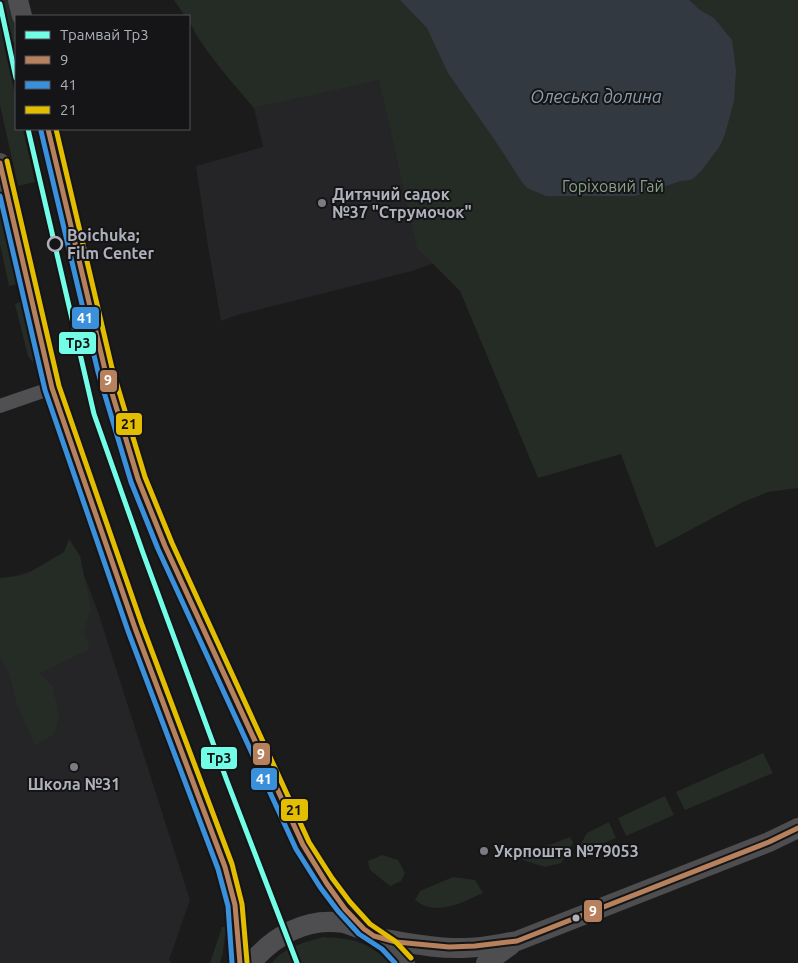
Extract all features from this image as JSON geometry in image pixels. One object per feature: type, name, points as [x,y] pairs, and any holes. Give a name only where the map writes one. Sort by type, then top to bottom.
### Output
[{"type":"main road","points":[[18,0],[22,15]]},
{"type":"main road","points":[[48,130],[105,370],[138,479],[165,546],[296,832],[320,873],[365,930]]},
{"type":"main road","points":[[0,163],[52,388],[135,628],[225,867],[235,905],[240,963]]},
{"type":"main road","points":[[383,939],[437,947],[464,948],[491,946],[517,941],[769,842],[798,828]]},
{"type":"main road","points":[[251,963],[263,948],[295,928],[318,923],[342,923],[365,930],[383,939],[399,954],[405,963]]},
{"type":"main road","points":[[486,963],[517,941]]},
{"type":"street","points":[[0,406],[52,388]]},
{"type":"shaded area","name":"Дитячий садок №37 \"Струмочок\"","points":[[383,77],[468,251],[412,271],[237,315],[221,321],[196,166],[263,147],[254,108]]},
{"type":"shaded area","name":"Школа №31","points":[[77,556],[98,612],[190,900],[169,960],[171,963],[0,963],[0,581]]},
{"type":"green space","points":[[0,0],[10,0],[15,22],[15,42],[4,45],[15,94],[15,130],[23,130],[35,182],[18,186],[0,105]]},
{"type":"green space","name":"Горіховий Гай","points":[[174,0],[798,0],[798,488],[768,492],[741,503],[656,548],[621,454],[538,478],[460,291],[417,248],[379,80],[254,108],[197,36],[191,25],[190,15],[184,15]]},
{"type":"green space","points":[[0,204],[18,284],[9,286],[0,244]]},
{"type":"green space","points":[[22,301],[34,347],[33,363],[28,356],[15,304]]},
{"type":"green space","points":[[69,539],[80,556],[91,609],[84,631],[90,649],[40,673],[53,687],[59,715],[55,734],[35,745],[17,705],[9,673],[0,658],[0,578],[25,575],[64,552]]},
{"type":"green space","points":[[763,753],[773,773],[685,810],[676,792]]},
{"type":"green space","points":[[665,796],[674,815],[626,836],[618,818]]},
{"type":"green space","points":[[609,822],[616,838],[574,856],[587,833]]},
{"type":"green space","points":[[570,837],[573,843],[561,863],[545,867],[523,860],[521,856]]},
{"type":"green space","points":[[382,855],[398,860],[405,873],[401,881],[390,886],[370,870],[368,861]]},
{"type":"green space","points":[[453,877],[475,880],[483,893],[449,907],[440,908],[423,905],[415,900],[420,891]]},
{"type":"green space","points":[[222,927],[226,927],[220,963],[210,963]]},
{"type":"green space","points":[[323,937],[360,942],[390,963],[272,963],[289,949]]},
{"type":"water","name":"Олеська долина","points":[[400,0],[689,0],[700,10],[714,18],[732,40],[736,70],[734,101],[720,146],[694,178],[635,196],[546,196],[527,188],[448,73],[427,28]]},
{"type":"tram line","name":"Тр3","points":[[0,4],[15,73]]},
{"type":"tram line","name":"Тр3","points":[[28,130],[94,414],[227,781],[297,963]]},
{"type":"transit line","name":"9","points":[[48,130],[105,370],[138,479],[165,546],[303,845],[345,909],[364,929],[374,936],[396,942],[449,947],[517,941],[769,842],[798,828]]},
{"type":"transit line","name":"21","points":[[56,130],[112,368],[145,477],[172,543],[309,842],[350,902],[370,924],[395,941],[411,958]]},
{"type":"transit line","name":"41","points":[[41,131],[98,372],[131,482],[158,549],[296,849],[338,911],[359,934],[382,949],[395,963]]},
{"type":"transit line","name":"21","points":[[7,161],[59,386],[142,625],[232,864],[242,904],[247,962]]},
{"type":"transit line","name":"9","points":[[0,163],[52,388],[135,628],[225,867],[235,905],[240,963]]},
{"type":"transit line","name":"41","points":[[0,196],[45,390],[128,631],[218,869],[228,906],[232,963]]},
{"type":"place","name":"Дитячий садок №37 \"Струмочок\"","points":[[322,203]]},
{"type":"place","name":"Boichuka; Film Center","points":[[55,244]]},
{"type":"place","name":"Школа №31","points":[[74,767]]},
{"type":"place","name":"Укрпошта №79053","points":[[484,851]]}]
